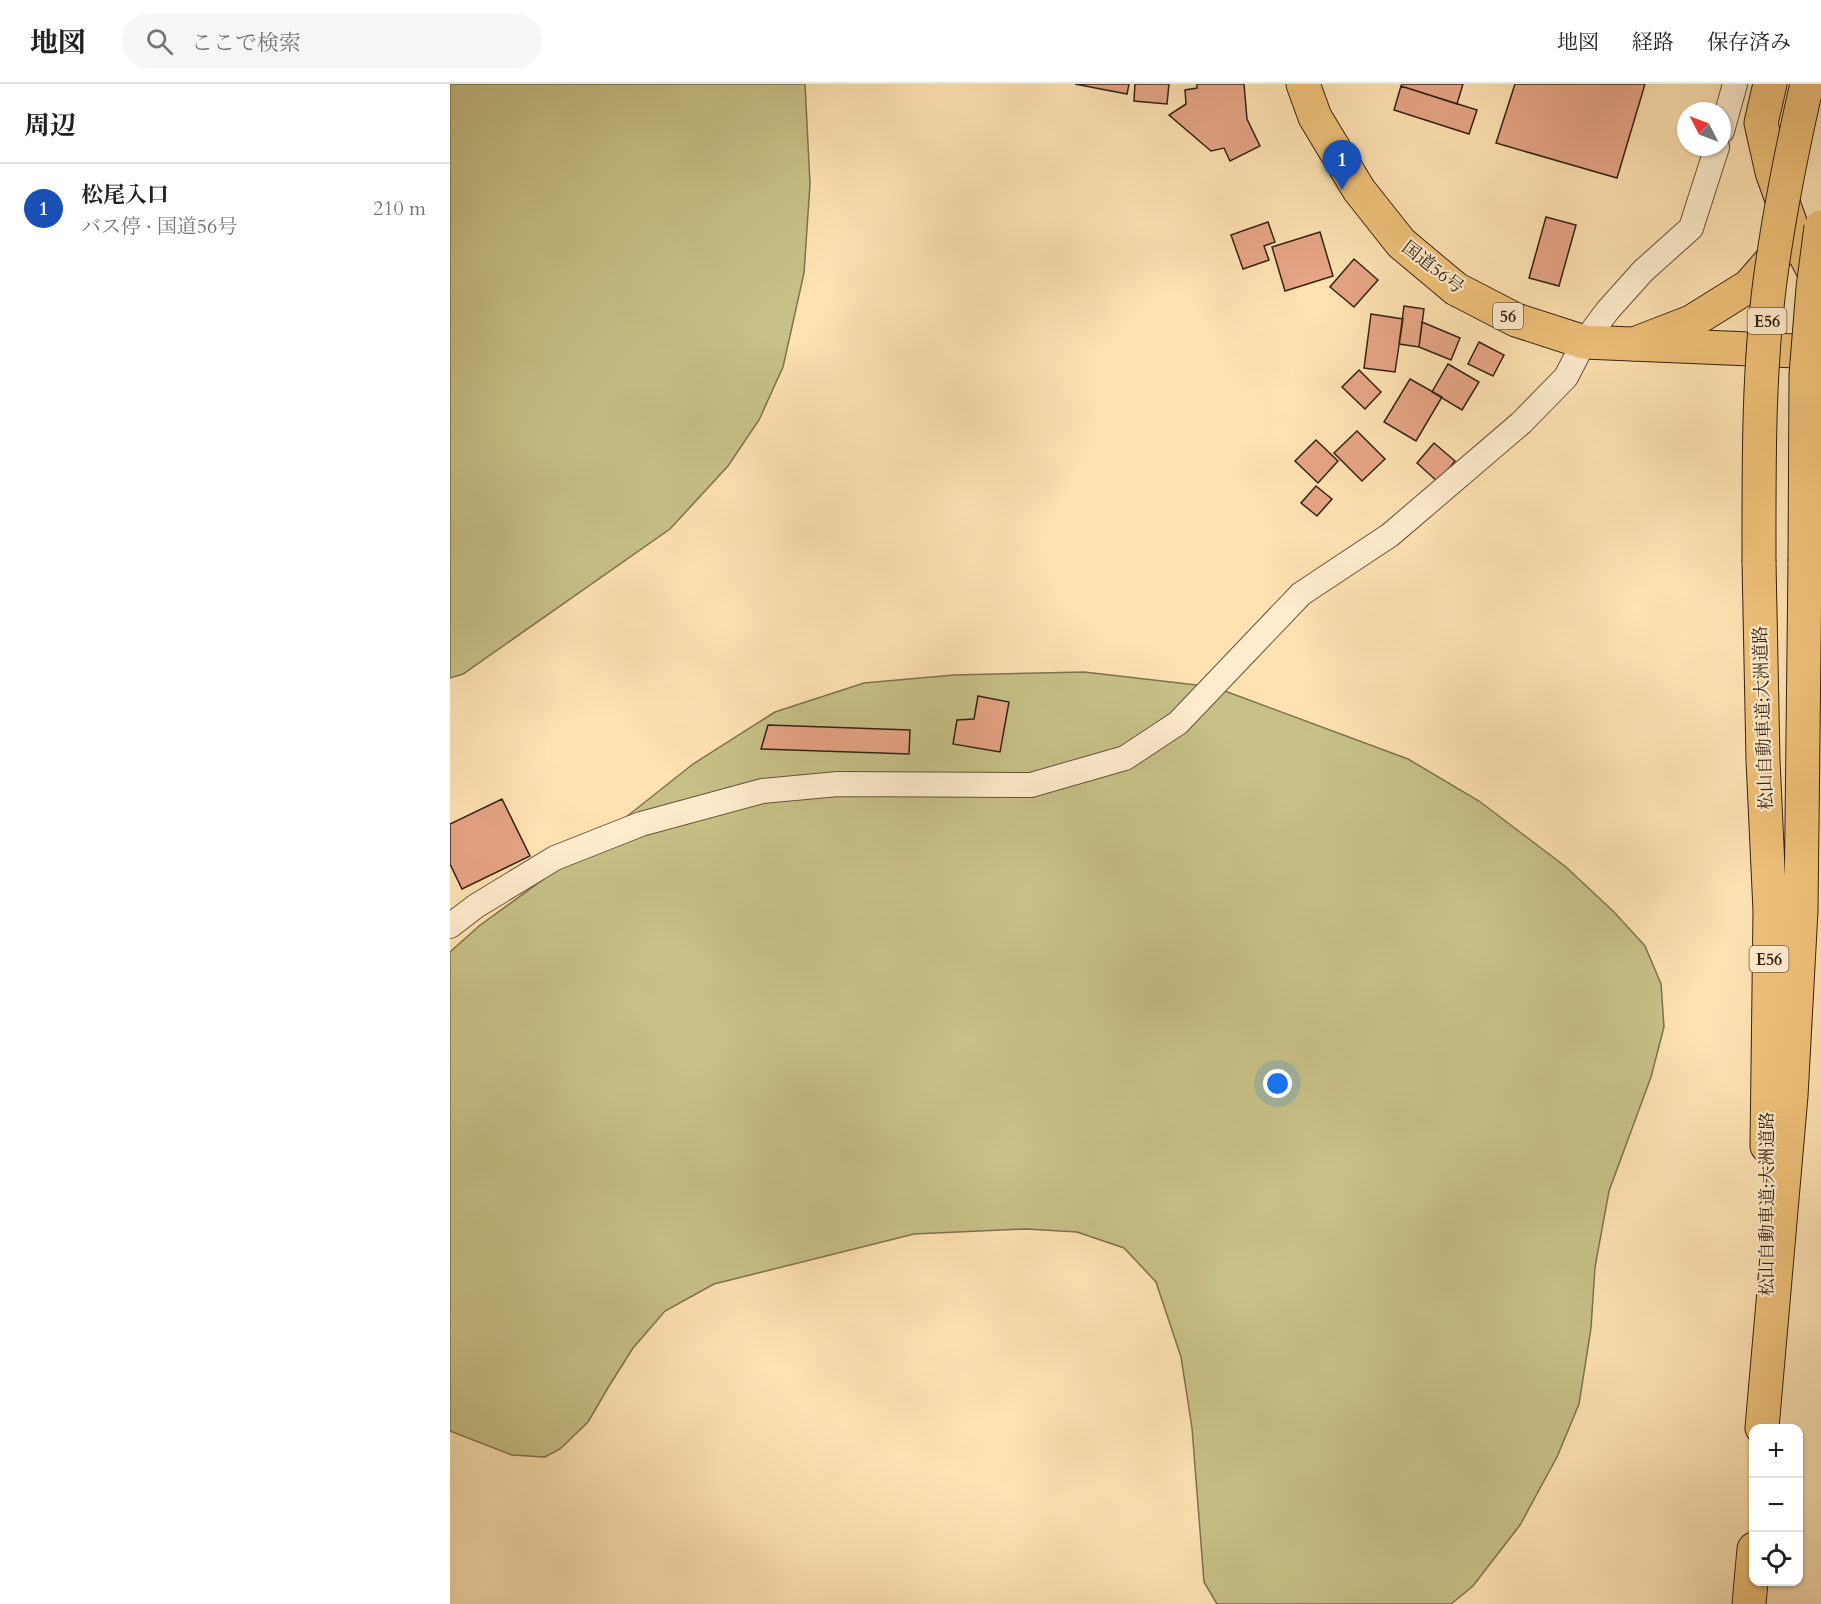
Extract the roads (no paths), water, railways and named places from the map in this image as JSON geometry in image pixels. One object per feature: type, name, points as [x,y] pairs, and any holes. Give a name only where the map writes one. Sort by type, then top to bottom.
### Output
[{"type":"highway","name":"国道56号","points":[[1302,84],[1315,117],[1353,180],[1401,243],[1456,289],[1516,321],[1584,342],[1821,352]]},
{"type":"highway","points":[[1770,84],[1761,123],[1772,172],[1805,225],[1821,285]]},
{"type":"highway","name":"松山自動車道;大洲道路","points":[[1767,1355],[1770,911],[1763,760],[1760,562],[1762,378],[1770,282],[1786,173],[1807,84]]},
{"type":"highway","points":[[1634,344],[1691,322],[1749,286],[1805,225]]},
{"type":"highway","name":"松山自動車道;大洲道路","points":[[1762,1424],[1791,1096],[1801,911],[1806,375],[1813,288],[1805,225]]},
{"type":"highway","points":[[1749,1604],[1751,1586]]},
{"type":"street","points":[[1730,102],[1735,84]]},
{"type":"street","points":[[450,926],[476,906],[555,858],[641,824],[762,790],[838,784],[1031,785],[1125,759],[1178,723],[1301,594],[1390,535],[1521,423],[1566,377],[1584,342],[1608,310],[1643,271],[1691,228],[1714,156]]},
{"type":"place","name":"松尾入口","points":[[1342,190]]}]
